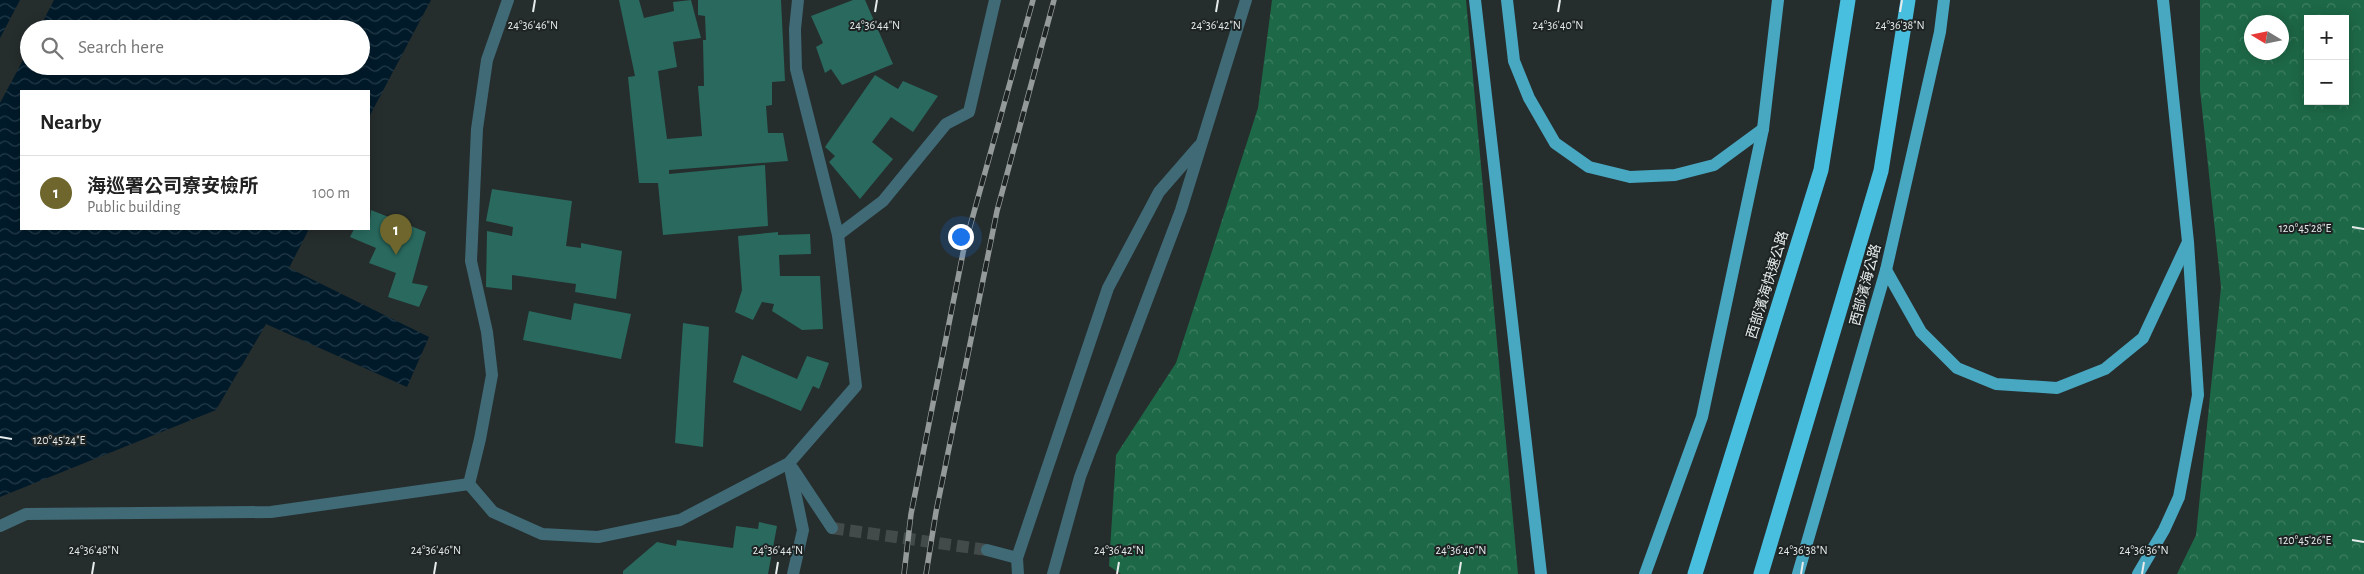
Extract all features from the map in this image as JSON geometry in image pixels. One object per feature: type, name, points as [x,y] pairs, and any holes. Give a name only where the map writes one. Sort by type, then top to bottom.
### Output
[{"type":"highway","name":"西部濱海快速公路","points":[[1695,574],[1821,170],[1848,0]]},
{"type":"highway","points":[[1760,574],[1881,171],[1908,0]]},
{"type":"main road","points":[[1475,0],[1541,574]]},
{"type":"main road","points":[[1508,0],[1514,61],[1529,98],[1555,143],[1589,167],[1630,177],[1675,175],[1714,165],[1763,129]]},
{"type":"main road","points":[[1646,574],[1702,417],[1763,129],[1778,0]]},
{"type":"main road","name":"西部濱海公路","points":[[1798,574],[1886,270],[1940,32],[1944,0]]},
{"type":"main road","points":[[2138,574],[2164,530],[2179,497],[2198,395],[2188,242],[2163,0]]},
{"type":"main road","points":[[1886,270],[1921,332],[1956,368],[1996,384],[2057,388],[2105,368],[2143,338],[2188,242]]},
{"type":"street","points":[[469,484],[492,375],[487,332],[471,261],[476,129],[487,60],[508,0]]},
{"type":"street","points":[[469,484],[493,512],[542,534],[598,537],[680,520],[789,463],[856,386],[838,235],[796,69],[795,28],[798,0]]},
{"type":"street","points":[[838,235],[883,201],[933,143],[946,124],[969,112],[995,0]]},
{"type":"street","points":[[1054,574],[1080,477],[1181,210],[1246,0]]},
{"type":"street","points":[[1018,574],[1017,558],[1108,288],[1159,192],[1202,142]]},
{"type":"street","points":[[789,463],[832,528]]},
{"type":"street","points":[[789,463],[803,530],[793,574]]},
{"type":"street","points":[[0,526],[26,514],[271,512],[469,484]]},
{"type":"street","points":[[987,550],[1017,558]]},
{"type":"green space","points":[[1272,0],[1466,0],[1518,574],[1121,574],[1109,566],[1116,455],[1176,363],[1258,108]]},
{"type":"green space","points":[[2200,0],[2364,0],[2364,574],[2177,574],[2196,535],[2221,287],[2200,90]]},
{"type":"water","points":[[0,0],[20,0],[0,38]]},
{"type":"water","points":[[54,0],[431,0],[370,115],[370,90],[20,90],[20,230],[308,230],[289,268],[429,337],[407,387],[266,324],[216,410],[0,497],[0,103],[20,66],[20,75],[370,75],[370,20],[44,20]]},
{"type":"building","points":[[619,0],[639,0],[644,18],[674,11],[673,2],[691,0],[701,38],[673,42],[677,67],[658,71],[667,139],[702,136],[698,86],[704,86],[703,40],[706,40],[705,16],[698,15],[698,0],[781,0],[785,81],[772,82],[772,105],[766,106],[768,133],[783,133],[788,161],[669,170],[669,174],[765,165],[768,226],[663,235],[658,183],[639,183],[628,77],[635,76]]},
{"type":"building","points":[[853,0],[865,0],[893,64],[842,85],[831,69],[825,73],[816,47],[823,43],[811,16]]},
{"type":"building","points":[[875,75],[898,89],[903,81],[938,96],[913,132],[891,117],[872,142],[893,159],[860,199],[829,162],[835,156],[825,147]]},
{"type":"building","points":[[492,189],[572,201],[566,246],[581,248],[581,243],[622,251],[616,299],[575,292],[576,284],[512,275],[512,290],[486,287],[487,231],[512,236],[513,227],[486,221]]},
{"type":"building","points":[[371,210],[426,232],[412,283],[428,286],[419,307],[388,297],[396,273],[369,263],[376,248],[350,237],[354,230],[370,230]]},
{"type":"building","points":[[778,232],[778,235],[810,234],[811,254],[779,255],[780,276],[820,276],[823,329],[802,330],[772,311],[774,304],[762,302],[753,320],[735,312],[742,290],[738,236]]},
{"type":"building","points":[[574,303],[631,314],[621,359],[523,340],[529,311],[571,320]]},
{"type":"building","points":[[683,323],[709,327],[703,447],[675,443]]},
{"type":"building","points":[[742,355],[797,379],[807,356],[829,363],[819,389],[813,386],[801,411],[733,382]]},
{"type":"building","points":[[759,522],[777,526],[768,574],[623,574],[623,571],[657,542],[676,546],[677,540],[733,548],[736,526],[758,529]]},
{"type":"tunnel","points":[[832,528],[987,550]]},
{"type":"railway","points":[[904,574],[911,514],[964,248],[1033,0]]},
{"type":"railway","points":[[926,574],[936,512],[997,211],[1054,0]]},
{"type":"place","name":"海巡署公司寮安檢所","points":[[396,255]]}]
